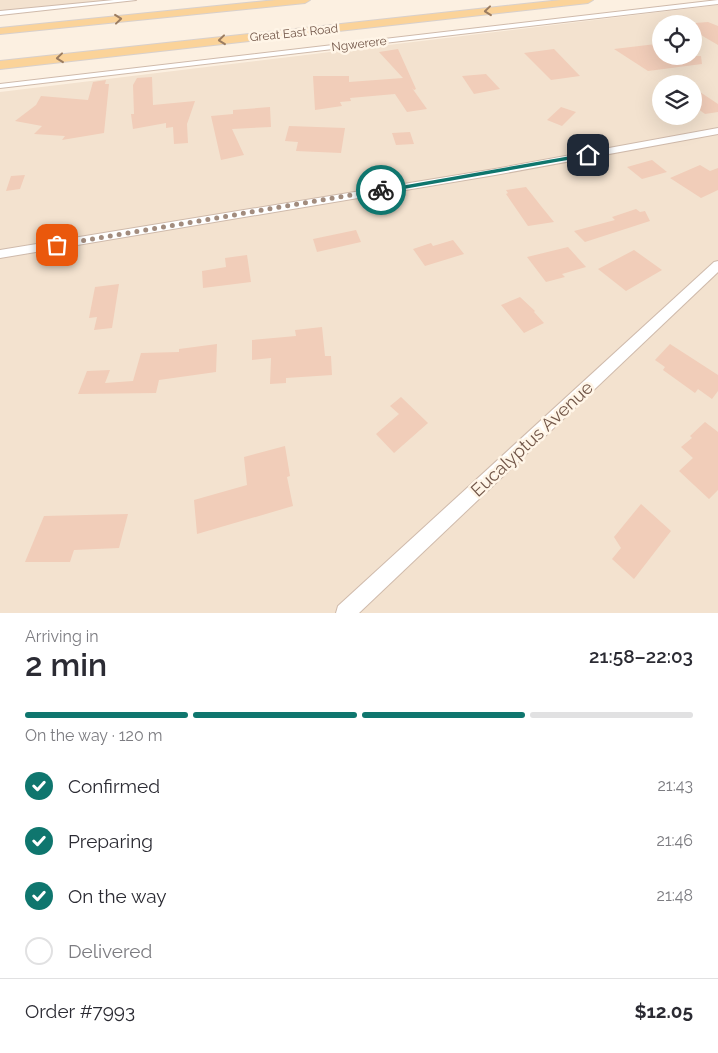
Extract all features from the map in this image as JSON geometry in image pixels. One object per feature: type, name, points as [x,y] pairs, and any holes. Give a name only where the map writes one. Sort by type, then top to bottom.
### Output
[{"type":"main road","points":[[0,31],[305,0]]},
{"type":"main road","name":"Great East Road","points":[[0,65],[588,0]]},
{"type":"street","points":[[0,13],[133,0]]},
{"type":"street","name":"Ngwerere","points":[[0,86],[718,2]]},
{"type":"street","points":[[0,254],[494,172],[718,131]]},
{"type":"street","name":"Eucalyptus Avenue","points":[[346,613],[718,265]]},
{"type":"shaded area","points":[[0,0],[139,0],[0,13]]},
{"type":"shaded area","points":[[718,5],[718,613],[0,613],[0,92]]},
{"type":"building","points":[[702,22],[708,22],[718,26],[718,45],[702,36]]},
{"type":"building","points":[[652,44],[652,65],[694,65],[648,71],[614,49]]},
{"type":"building","points":[[398,49],[416,89],[412,88],[427,109],[407,112],[395,94],[350,98],[351,101],[340,102],[342,106],[315,110],[313,76],[349,76],[349,82],[403,78],[379,52]]},
{"type":"building","points":[[554,49],[580,76],[551,80],[524,53]]},
{"type":"building","points":[[486,74],[500,89],[474,94],[462,76]]},
{"type":"building","points":[[152,77],[153,105],[195,101],[187,124],[188,143],[174,144],[173,127],[166,128],[166,123],[133,129],[131,114],[134,114],[133,85],[137,78]]},
{"type":"building","points":[[106,80],[105,84],[109,84],[104,133],[62,140],[65,136],[34,134],[42,126],[15,121],[36,105],[41,96],[88,100],[93,82]]},
{"type":"building","points":[[702,93],[718,104],[718,112],[705,114],[702,112]]},
{"type":"building","points":[[270,107],[271,127],[232,129],[244,155],[221,160],[211,116],[233,114],[233,110]]},
{"type":"building","points":[[561,107],[576,112],[562,126],[547,120]]},
{"type":"building","points":[[289,126],[345,128],[341,153],[296,151],[298,142],[285,141]]},
{"type":"building","points":[[410,132],[414,144],[396,145],[392,133]]},
{"type":"building","points":[[652,160],[667,172],[642,179],[627,167]]},
{"type":"building","points":[[700,165],[710,171],[718,168],[718,190],[701,198],[670,178]]},
{"type":"building","points":[[25,175],[20,189],[6,191],[11,176]]},
{"type":"building","points":[[526,187],[554,222],[528,226],[506,194],[508,193],[506,190]]},
{"type":"building","points":[[636,209],[640,212],[645,211],[650,221],[585,242],[574,231],[615,220],[612,217]]},
{"type":"building","points":[[356,230],[361,242],[317,252],[313,239]]},
{"type":"building","points":[[453,240],[464,254],[425,266],[413,249],[431,243],[433,246]]},
{"type":"building","points":[[568,247],[586,267],[562,274],[565,277],[546,282],[527,257]]},
{"type":"building","points":[[634,250],[662,270],[626,291],[598,269]]},
{"type":"building","points":[[247,255],[251,282],[203,288],[202,271],[226,267],[225,258]]},
{"type":"building","points":[[119,284],[112,328],[94,330],[97,317],[89,318],[95,287]]},
{"type":"building","points":[[520,297],[535,311],[544,323],[524,333],[501,305]]},
{"type":"building","points":[[322,327],[325,356],[331,356],[332,375],[286,378],[286,383],[270,384],[271,358],[252,360],[252,340],[296,336],[295,330]]},
{"type":"building","points":[[217,344],[216,372],[159,380],[156,393],[78,394],[87,371],[110,370],[105,383],[133,381],[141,353],[179,352],[179,349]]},
{"type":"building","points":[[670,344],[718,375],[718,391],[712,399],[698,389],[695,393],[663,370],[665,367],[655,360]]},
{"type":"building","points":[[401,397],[428,423],[394,453],[376,434],[399,414],[390,406]]},
{"type":"building","points":[[705,422],[718,432],[718,490],[709,499],[679,471],[693,458],[681,447],[692,438],[690,436]]},
{"type":"building","points":[[285,446],[290,476],[287,477],[293,506],[197,534],[194,500],[247,485],[244,457]]},
{"type":"building","points":[[641,504],[671,531],[634,579],[612,559],[621,548],[614,537]]},
{"type":"building","points":[[128,514],[119,548],[74,550],[70,562],[25,562],[44,516]]},
{"type":"way so far","points":[[57,245],[381,190]]},
{"type":"route","points":[[381,190],[588,155]]}]
